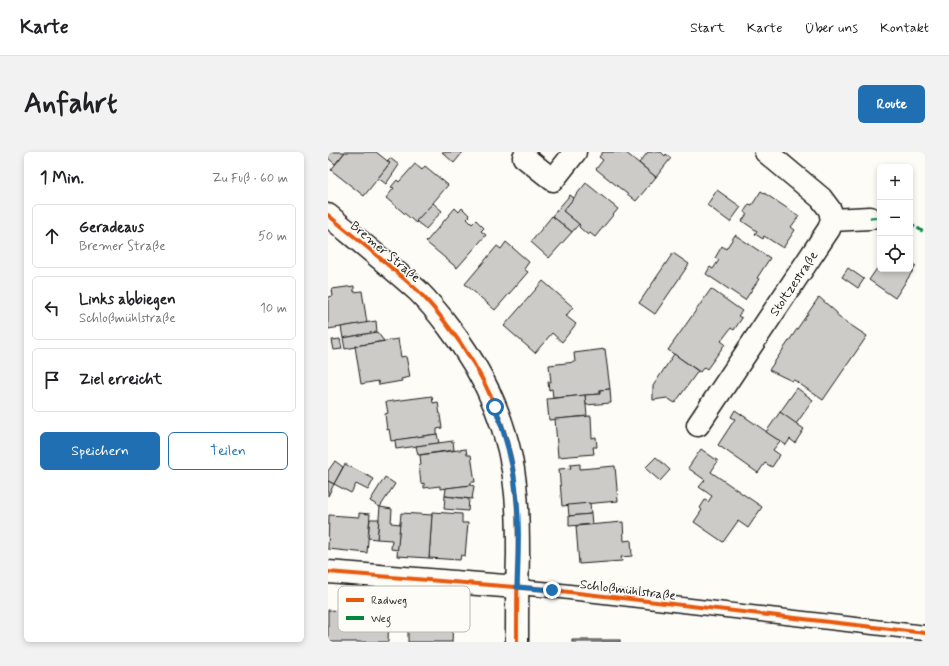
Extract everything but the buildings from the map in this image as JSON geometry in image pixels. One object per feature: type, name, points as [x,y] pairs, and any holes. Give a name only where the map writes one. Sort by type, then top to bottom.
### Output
[{"type":"street","points":[[524,157],[553,180],[575,152]]},
{"type":"street","points":[[766,152],[821,198],[830,210],[832,220],[870,218]]},
{"type":"street","name":"Bremer Straße","points":[[328,215],[419,292],[440,315],[461,342],[481,376],[495,407],[504,432],[513,467],[516,494],[517,642]]},
{"type":"street","name":"Stoltzestraße","points":[[698,425],[829,229],[832,220]]},
{"type":"street","name":"Schloßmühlstraße","points":[[328,572],[517,587]]},
{"type":"lane","name":"Schloßmühlstraße","points":[[517,587],[925,633]]},
{"type":"marked path","points":[[870,218],[877,217]]},
{"type":"marked path","points":[[913,225],[925,233]]},
{"type":"cycle path","points":[[328,215],[418,291],[445,322],[462,345],[485,384],[509,448],[516,494],[518,516],[517,642]]},
{"type":"cycle path","points":[[328,572],[552,590],[925,633]]},
{"type":"route","points":[[495,407],[504,432],[513,467],[518,526],[517,587],[552,590]]}]
